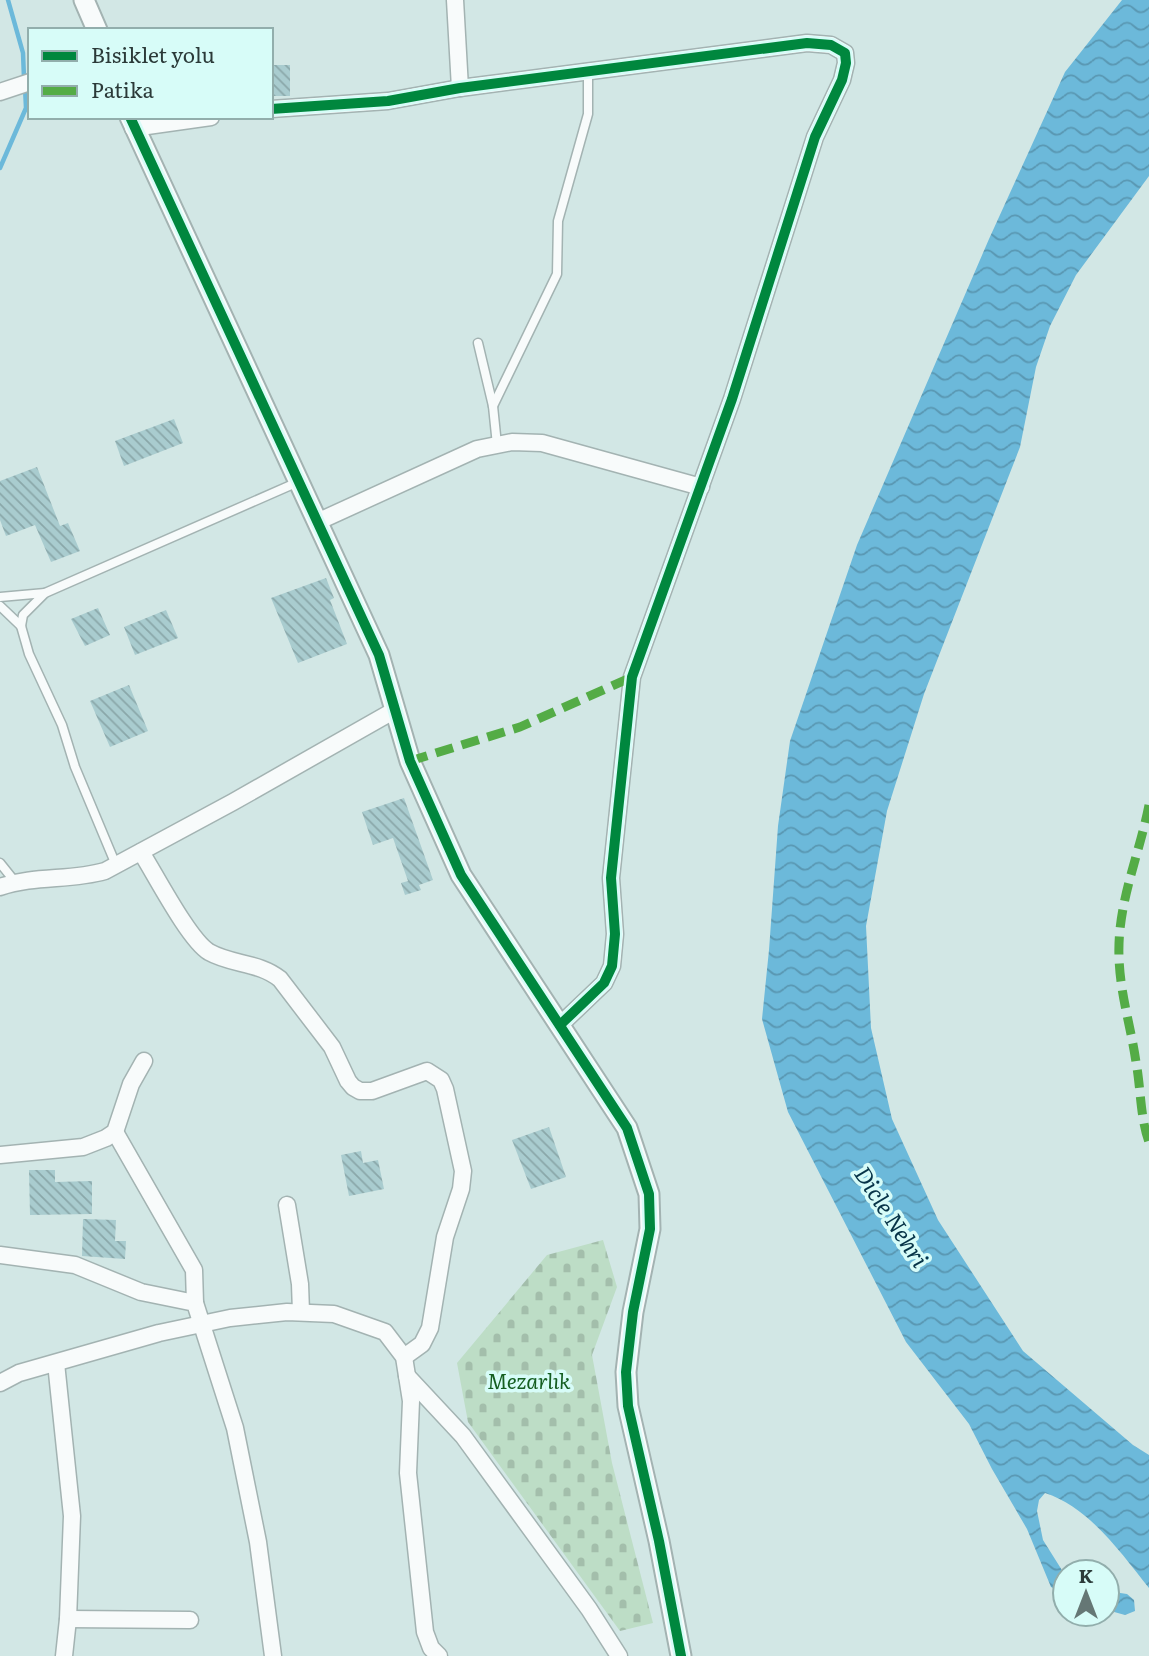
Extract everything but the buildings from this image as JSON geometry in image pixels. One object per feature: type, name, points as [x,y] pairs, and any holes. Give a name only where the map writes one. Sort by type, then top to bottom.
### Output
[{"type":"street","points":[[84,0],[96,28]]},
{"type":"street","points":[[456,0],[460,88]]},
{"type":"street","points":[[273,109],[388,101],[460,88],[807,43],[831,46],[845,53],[842,80],[815,137],[732,399],[632,677],[611,878],[615,934],[612,966],[604,983],[560,1025]]},
{"type":"street","points":[[0,92],[28,83]]},
{"type":"street","points":[[179,119],[131,122],[379,655],[410,761],[461,875],[627,1128],[649,1194],[650,1229],[633,1312],[626,1372],[628,1405],[659,1541],[681,1656]]},
{"type":"street","points":[[317,522],[477,449],[512,442],[542,443],[701,487]]},
{"type":"street","points":[[8,885],[41,878],[85,877],[116,865],[395,710]]},
{"type":"street","points":[[141,852],[189,930],[206,951],[224,959],[269,970],[280,979],[332,1047],[353,1087],[360,1091],[372,1091],[427,1071],[441,1080],[446,1089],[463,1171],[461,1189],[445,1237],[430,1328],[422,1344],[404,1357]]},
{"type":"street","points":[[0,1155],[83,1147],[115,1132],[131,1084],[144,1061]]},
{"type":"street","points":[[115,1132],[194,1270],[195,1303],[235,1428],[258,1542],[273,1656]]},
{"type":"street","points":[[287,1205],[300,1284],[301,1312]]},
{"type":"street","points":[[0,1255],[75,1265],[141,1292],[195,1303]]},
{"type":"street","points":[[0,1383],[19,1373],[159,1333],[230,1318],[301,1312],[334,1314],[384,1332],[404,1357],[411,1401],[408,1473],[425,1632],[431,1648],[439,1656]]},
{"type":"street","points":[[56,1363],[72,1516],[64,1656]]},
{"type":"street","points":[[407,1376],[463,1436],[589,1609],[619,1656]]},
{"type":"street","points":[[68,1619],[190,1620]]},
{"type":"lane","points":[[494,405],[557,274],[558,221],[588,114],[588,72]]},
{"type":"lane","points":[[478,343],[494,405],[497,445]]},
{"type":"lane","points":[[0,597],[45,593],[298,482]]},
{"type":"lane","points":[[45,593],[23,615],[21,626],[29,654],[62,725],[75,767],[116,865]]},
{"type":"lane","points":[[0,606],[21,626]]},
{"type":"lane","points":[[0,863],[8,885]]},
{"type":"green space","name":"Mezarlık","points":[[603,1240],[617,1287],[592,1355],[612,1463],[653,1623],[620,1631],[468,1422],[457,1363],[547,1255]]},
{"type":"water","name":"Dicle Nehri","points":[[1122,0],[1149,0],[1149,176],[1076,275],[1050,326],[1036,367],[1020,447],[924,694],[887,811],[866,926],[871,1028],[892,1119],[938,1220],[1023,1351],[1133,1445],[1149,1455],[1149,1588],[1090,1520],[1061,1500],[1045,1493],[1039,1500],[1037,1511],[1043,1540],[1054,1558],[1051,1558],[1051,1587],[1027,1529],[969,1424],[906,1342],[788,1112],[762,1019],[778,826],[790,741],[857,545],[989,239],[1065,72]]},
{"type":"water","points":[[1121,1593],[1134,1600],[1135,1611],[1121,1614]]},
{"type":"waterway","points":[[8,0],[23,53],[24,78]]},
{"type":"waterway","points":[[0,168],[26,108],[25,87]]},
{"type":"marked path","points":[[410,761],[520,727],[632,677]]},
{"type":"marked path","points":[[1149,805],[1125,899],[1119,937],[1120,971],[1149,1142]]},
{"type":"cycle path","points":[[273,109],[388,101],[460,88],[807,43],[831,45],[845,53],[842,80],[815,137],[732,399],[632,677],[611,878],[615,934],[612,966],[604,983],[560,1025]]},
{"type":"cycle path","points":[[131,119],[379,655],[410,761],[461,875],[627,1128],[649,1194],[650,1229],[633,1312],[626,1372],[628,1406],[659,1541],[681,1656]]}]
